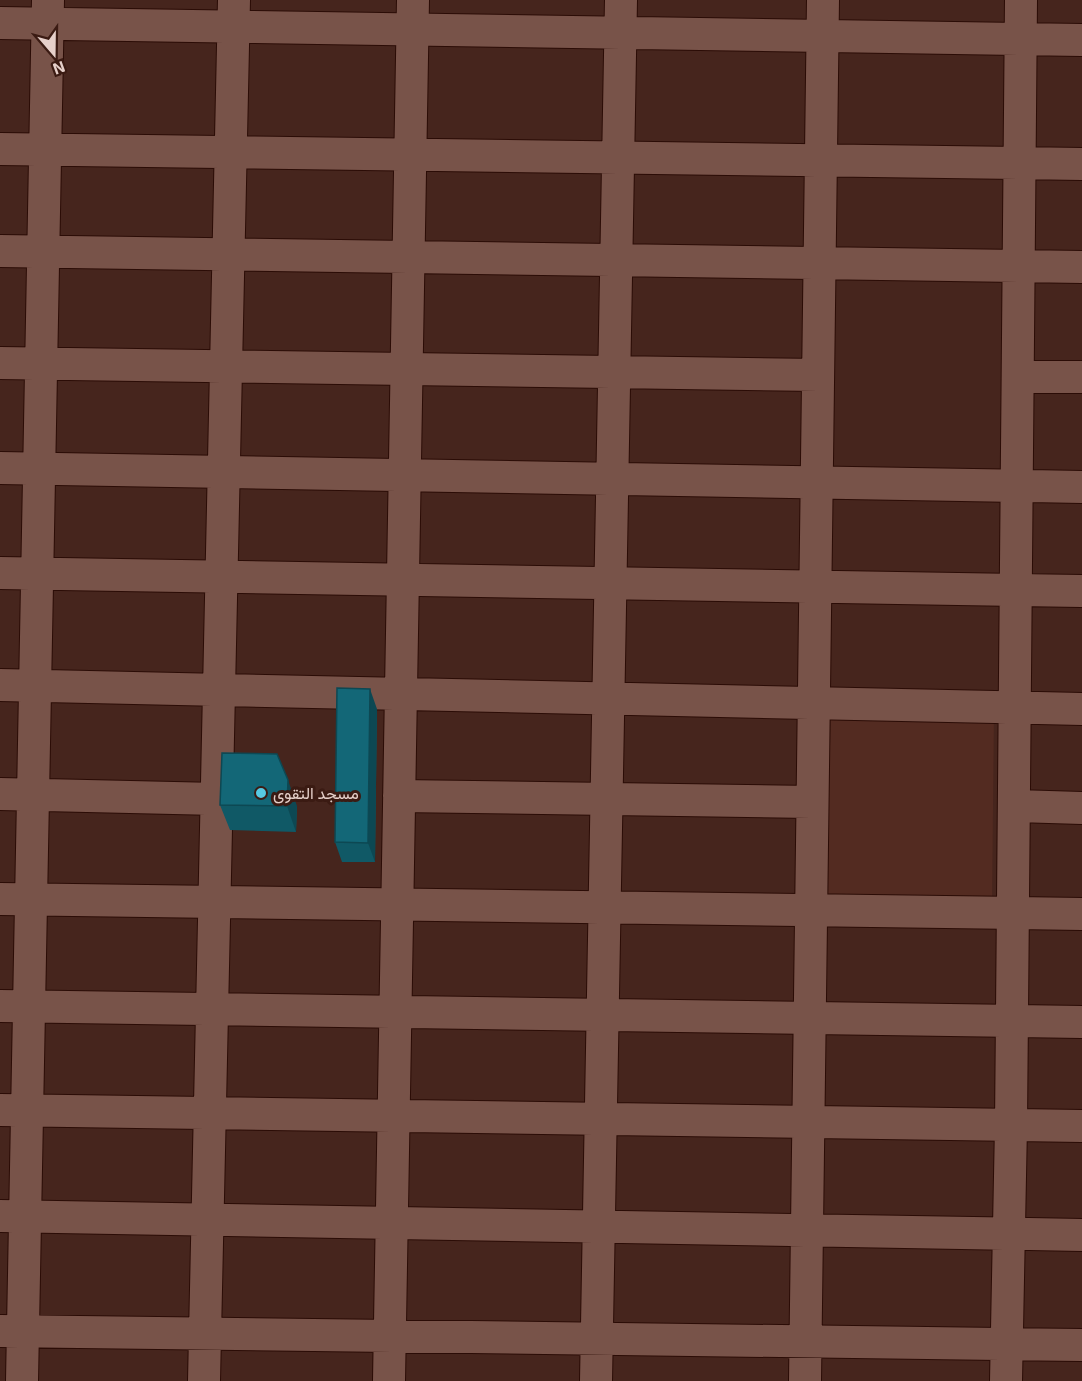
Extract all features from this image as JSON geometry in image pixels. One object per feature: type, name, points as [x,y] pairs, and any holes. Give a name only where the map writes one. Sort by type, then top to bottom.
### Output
[{"type":"street","points":[[596,1381],[621,0]]},
{"type":"street","points":[[805,1381],[823,0]]},
{"type":"street","points":[[1006,1381],[1011,1125],[1021,0]]},
{"type":"street","points":[[0,23],[48,12],[413,15],[621,33],[1082,40]]},
{"type":"street","points":[[21,1381],[11,1331],[14,1006],[31,899],[48,12]]},
{"type":"street","points":[[204,1381],[233,13]]},
{"type":"street","points":[[389,1381],[413,15]]},
{"type":"street","points":[[0,149],[1082,164]]},
{"type":"street","points":[[0,251],[1082,267]]},
{"type":"street","points":[[0,363],[818,375]]},
{"type":"street","points":[[1018,377],[1082,377]]},
{"type":"street","points":[[0,468],[1082,487]]},
{"type":"street","points":[[0,573],[1082,591]]},
{"type":"street","points":[[0,685],[1082,709]]},
{"type":"street","points":[[0,794],[217,799]]},
{"type":"street","points":[[399,796],[811,802]]},
{"type":"street","points":[[1014,806],[1082,808]]},
{"type":"street","points":[[0,899],[1082,914]]},
{"type":"street","points":[[14,1006],[1082,1022]]},
{"type":"street","points":[[13,1110],[1082,1126]]},
{"type":"street","points":[[12,1216],[1082,1235]]},
{"type":"street","points":[[11,1331],[1082,1344]]},
{"type":"shaded area","points":[[831,709],[994,711],[992,903],[826,896]]},
{"type":"building","points":[[337,688],[370,689],[368,843],[335,842]]},
{"type":"building","points":[[222,753],[277,754],[288,780],[287,806],[220,805]]},
{"type":"place","name":"مسجد التقوى","points":[[261,793]]}]
